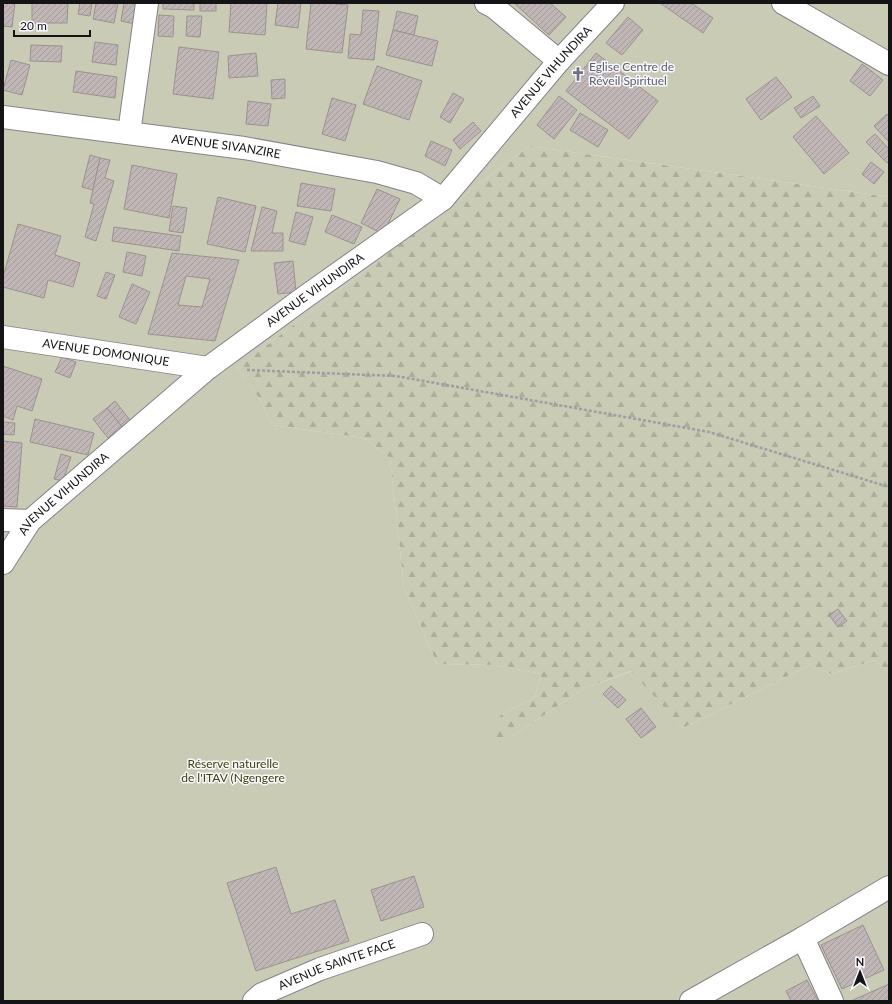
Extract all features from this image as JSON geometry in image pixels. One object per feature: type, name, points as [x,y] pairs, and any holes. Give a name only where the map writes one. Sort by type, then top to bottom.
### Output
[{"type":"street","points":[[129,133],[147,3]]},
{"type":"street","points":[[486,3],[494,7],[559,61]]},
{"type":"street","name":"AVENUE VIHUNDIRA","points":[[3,563],[30,521],[208,368],[443,199],[559,61],[613,3]]},
{"type":"street","points":[[783,3],[889,64]]},
{"type":"street","name":"AVENUE SIVANZIRE","points":[[3,117],[244,148],[377,172],[416,183],[443,199]]},
{"type":"street","name":"AVENUE DOMONIQUE","points":[[3,337],[208,368]]},
{"type":"street","points":[[3,520],[30,521]]},
{"type":"street","points":[[691,1001],[803,938],[889,887]]},
{"type":"street","name":"AVENUE SAINTE FACE","points":[[254,1001],[262,994],[320,969],[422,934]]},
{"type":"street","points":[[803,938],[832,1001]]},
{"type":"path","points":[[208,368],[396,376],[709,432],[889,486]]},
{"type":"green space","name":"Réserve naturelle de l'ITAV (Ngengere","points":[[3,3],[889,3],[889,197],[529,146],[237,368],[259,398],[272,425],[364,438],[390,458],[404,587],[437,664],[496,665],[541,674],[535,697],[501,715],[511,737],[585,688],[632,671],[683,728],[810,665],[831,674],[875,660],[889,673],[889,1001],[3,1001]]},
{"type":"green space","points":[[529,146],[889,197],[889,673],[875,660],[831,674],[810,665],[683,728],[631,671],[585,688],[511,737],[494,737],[491,728],[501,715],[535,697],[541,674],[496,665],[437,664],[404,587],[390,458],[364,438],[272,425],[259,398],[237,368]]},
{"type":"building","points":[[3,3],[15,3],[12,27],[3,26]]},
{"type":"building","points":[[32,3],[68,3],[67,23],[32,23]]},
{"type":"building","points":[[80,3],[92,3],[90,16],[78,14]]},
{"type":"building","points":[[96,3],[118,3],[114,23],[93,19]]},
{"type":"building","points":[[124,3],[138,3],[135,24],[121,21]]},
{"type":"building","points":[[163,3],[194,3],[194,10],[163,9]]},
{"type":"building","points":[[200,3],[216,3],[216,11],[200,11]]},
{"type":"building","points":[[231,3],[267,3],[265,35],[229,32]]},
{"type":"building","points":[[278,3],[301,3],[298,28],[275,25]]},
{"type":"building","points":[[311,3],[335,3],[348,5],[342,53],[306,49]]},
{"type":"building","points":[[514,3],[550,3],[566,17],[549,35]]},
{"type":"building","points":[[660,3],[691,3],[713,18],[703,33]]},
{"type":"building","points":[[363,10],[379,11],[374,60],[348,58],[350,34],[361,35]]},
{"type":"building","points":[[397,11],[418,16],[414,35],[393,30]]},
{"type":"building","points":[[159,15],[174,16],[173,37],[158,36]]},
{"type":"building","points":[[187,16],[202,16],[200,37],[186,36]]},
{"type":"building","points":[[628,17],[643,30],[622,55],[606,43]]},
{"type":"building","points":[[393,30],[438,41],[432,66],[386,55]]},
{"type":"building","points":[[95,42],[118,45],[116,65],[92,62]]},
{"type":"building","points":[[31,45],[62,46],[61,62],[30,61]]},
{"type":"building","points":[[179,47],[219,52],[213,99],[173,94]]},
{"type":"building","points":[[256,53],[258,76],[229,78],[228,56]]},
{"type":"building","points":[[596,53],[658,101],[629,139],[566,91]]},
{"type":"building","points":[[11,60],[30,65],[22,95],[3,90]]},
{"type":"building","points":[[862,64],[883,80],[870,96],[850,81]]},
{"type":"building","points":[[377,66],[422,81],[409,120],[363,104]]},
{"type":"building","points":[[76,71],[117,77],[115,98],[73,92]]},
{"type":"building","points":[[776,77],[792,97],[761,120],[746,99]]},
{"type":"building","points":[[285,79],[285,98],[272,99],[271,80]]},
{"type":"building","points":[[453,93],[464,99],[450,123],[440,117]]},
{"type":"building","points":[[559,96],[577,110],[554,139],[537,125]]},
{"type":"building","points":[[813,96],[820,106],[801,118],[794,108]]},
{"type":"building","points":[[332,98],[356,105],[345,141],[322,134]]},
{"type":"building","points":[[248,101],[271,104],[268,126],[246,124]]},
{"type":"building","points":[[580,113],[608,130],[598,147],[570,130]]},
{"type":"building","points":[[887,114],[889,116],[889,142],[874,126]]},
{"type":"building","points":[[816,116],[849,153],[824,174],[793,137]]},
{"type":"building","points":[[473,122],[481,131],[460,149],[453,140]]},
{"type":"building","points":[[875,134],[889,149],[889,161],[887,163],[866,142]]},
{"type":"building","points":[[431,141],[452,150],[445,166],[425,156]]},
{"type":"building","points":[[90,155],[100,158],[93,190],[82,187]]},
{"type":"building","points":[[100,158],[110,160],[105,178],[114,181],[96,241],[85,237],[94,204],[90,203]]},
{"type":"building","points":[[871,162],[884,172],[874,184],[862,174]]},
{"type":"building","points":[[132,165],[177,174],[169,218],[124,209]]},
{"type":"building","points":[[301,183],[335,189],[331,211],[297,206]]},
{"type":"building","points":[[377,189],[400,199],[383,234],[361,223]]},
{"type":"building","points":[[218,197],[256,206],[245,252],[207,244]]},
{"type":"building","points":[[173,206],[187,208],[183,233],[169,231]]},
{"type":"building","points":[[262,207],[277,211],[272,233],[283,233],[283,251],[251,251]]},
{"type":"building","points":[[296,212],[313,217],[305,245],[289,241]]},
{"type":"building","points":[[332,215],[362,227],[354,244],[325,232]]},
{"type":"building","points":[[18,224],[61,236],[55,255],[80,263],[73,287],[48,280],[44,298],[3,287],[3,277]]},
{"type":"building","points":[[114,227],[181,236],[179,251],[112,241]]},
{"type":"building","points":[[127,252],[146,256],[142,276],[123,272]]},
{"type":"building","points":[[172,253],[239,260],[215,341],[148,334]],"holes":[[[186,276],[210,279],[202,307],[178,305]]]},
{"type":"building","points":[[293,261],[296,292],[278,294],[274,263]]},
{"type":"building","points":[[106,272],[115,275],[106,299],[97,296]]},
{"type":"building","points":[[132,284],[150,292],[136,324],[119,317]]},
{"type":"building","points":[[62,357],[76,362],[70,378],[55,372]]},
{"type":"building","points":[[3,366],[42,379],[32,411],[17,406],[13,420],[3,416]]},
{"type":"building","points":[[115,401],[130,420],[122,427],[107,408]]},
{"type":"building","points":[[107,408],[122,427],[108,438],[93,419]]},
{"type":"building","points":[[35,419],[94,433],[88,455],[30,442]]},
{"type":"building","points":[[3,422],[15,423],[14,435],[3,434]]},
{"type":"building","points":[[3,441],[22,443],[17,507],[3,506]]},
{"type":"building","points":[[61,454],[71,457],[63,481],[54,479]]},
{"type":"building","points":[[838,609],[847,621],[838,627],[829,615]]},
{"type":"building","points":[[611,686],[626,700],[618,708],[603,694]]},
{"type":"building","points":[[641,708],[656,727],[641,738],[626,719]]},
{"type":"building","points":[[276,867],[291,914],[335,900],[349,941],[256,971],[227,883]]},
{"type":"building","points":[[414,876],[424,907],[381,921],[371,890]]},
{"type":"building","points":[[863,925],[884,970],[842,989],[821,945]]},
{"type":"building","points":[[807,980],[818,1001],[791,1001],[786,991]]},
{"type":"building","points":[[889,984],[889,1001],[851,1001]]},
{"type":"place","name":"Eglise Centre de Réveil Spirituel","points":[[578,74]]}]
